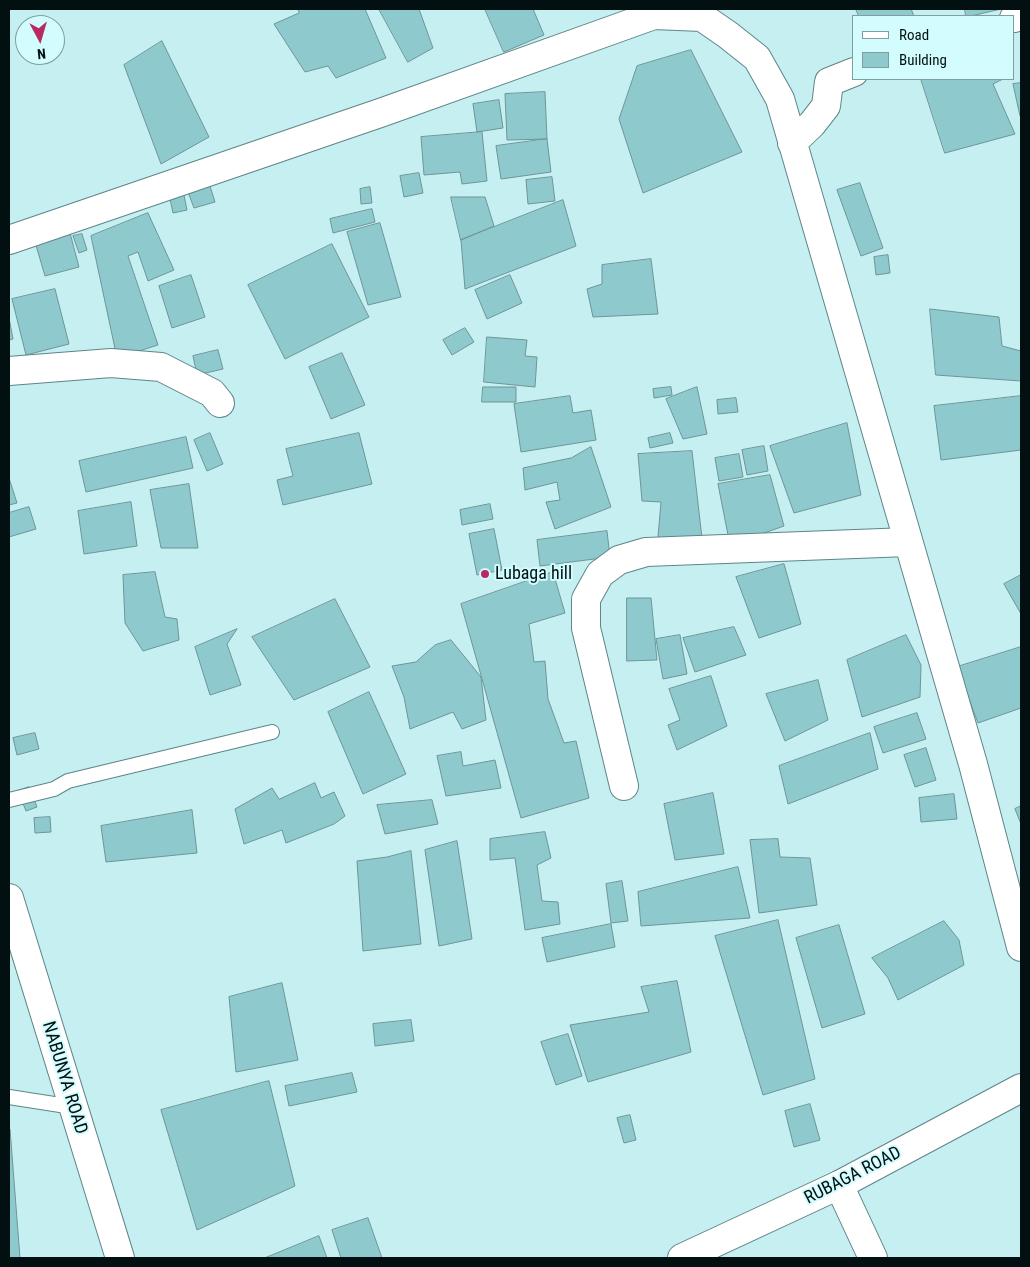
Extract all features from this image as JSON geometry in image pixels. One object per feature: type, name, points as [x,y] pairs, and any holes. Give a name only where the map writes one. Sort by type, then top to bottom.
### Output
[{"type":"street","points":[[9,240],[383,112],[652,12],[702,17],[728,35],[757,58],[780,99],[973,764],[1021,947]]},
{"type":"street","points":[[792,143],[812,124],[826,106],[829,82],[852,73]]},
{"type":"street","points":[[9,371],[111,363],[161,367],[212,393],[220,403]]},
{"type":"street","points":[[624,786],[586,628],[586,599],[600,574],[618,560],[646,552],[908,542]]},
{"type":"street","name":"NABUNYA ROAD","points":[[9,898],[120,1258]]},
{"type":"street","name":"RUBAGA ROAD","points":[[682,1258],[839,1185],[1021,1088]]},
{"type":"street","points":[[839,1185],[873,1258]]},
{"type":"lane","points":[[9,800],[54,789],[68,780],[272,732]]},
{"type":"lane","points":[[9,1097],[73,1107]]},
{"type":"building","points":[[298,9],[365,9],[386,58],[336,78],[328,66],[305,72],[274,24],[299,13]]},
{"type":"building","points":[[379,9],[419,9],[433,48],[408,62]]},
{"type":"building","points":[[485,9],[533,9],[544,35],[504,52]]},
{"type":"building","points":[[856,9],[911,9],[914,15],[859,15]]},
{"type":"building","points":[[965,9],[1001,9],[975,15],[966,15]]},
{"type":"building","points":[[162,41],[209,137],[161,164],[124,65]]},
{"type":"building","points":[[691,50],[742,152],[643,193],[619,119],[637,66]]},
{"type":"building","points":[[921,80],[1001,80],[993,84],[1015,134],[945,153]]},
{"type":"building","points":[[1021,83],[1021,116],[1020,116],[1013,84]]},
{"type":"building","points":[[545,92],[547,139],[507,140],[505,94]]},
{"type":"building","points":[[499,100],[503,128],[477,132],[473,104]]},
{"type":"building","points":[[482,132],[487,181],[462,184],[460,172],[424,175],[421,137]]},
{"type":"building","points":[[547,139],[551,172],[501,179],[496,146]]},
{"type":"building","points":[[419,173],[423,193],[404,197],[400,176]]},
{"type":"building","points":[[552,177],[555,201],[528,204],[526,180]]},
{"type":"building","points":[[860,183],[883,248],[861,256],[837,190]]},
{"type":"building","points":[[210,186],[215,202],[194,208],[188,192]]},
{"type":"building","points":[[370,187],[372,203],[361,204],[360,189]]},
{"type":"building","points":[[184,195],[187,210],[173,213],[170,199]]},
{"type":"building","points":[[451,197],[485,197],[494,226],[461,240]]},
{"type":"building","points":[[563,200],[576,246],[465,289],[461,240]]},
{"type":"building","points":[[372,209],[375,222],[333,233],[330,219]]},
{"type":"building","points":[[148,213],[174,270],[148,281],[138,252],[128,256],[158,345],[117,358],[91,236]]},
{"type":"building","points":[[380,223],[401,297],[368,305],[347,232]]},
{"type":"building","points":[[70,233],[79,267],[45,276],[35,242]]},
{"type":"building","points":[[82,234],[87,250],[79,253],[73,236]]},
{"type":"building","points":[[332,244],[369,317],[285,359],[248,285]]},
{"type":"building","points":[[888,255],[890,273],[876,275],[874,257]]},
{"type":"building","points":[[651,259],[658,314],[593,317],[587,289],[602,284],[602,265]]},
{"type":"building","points":[[191,275],[205,317],[172,328],[159,286]]},
{"type":"building","points":[[510,275],[522,303],[487,319],[475,290]]},
{"type":"building","points":[[55,289],[69,344],[26,355],[12,299]]},
{"type":"building","points":[[930,309],[999,317],[1002,346],[1021,351],[1021,381],[936,375]]},
{"type":"building","points":[[9,318],[13,339],[9,340]]},
{"type":"building","points":[[465,328],[474,342],[452,355],[443,340]]},
{"type":"building","points":[[487,337],[527,340],[525,356],[537,357],[535,387],[484,382]]},
{"type":"building","points":[[218,350],[223,369],[197,375],[193,356]]},
{"type":"building","points":[[342,353],[365,405],[331,419],[309,367]]},
{"type":"building","points":[[483,387],[516,387],[516,402],[482,402]]},
{"type":"building","points":[[671,387],[672,395],[654,398],[653,389]]},
{"type":"building","points":[[697,387],[707,434],[683,439],[666,399]]},
{"type":"building","points":[[570,396],[573,413],[591,410],[596,440],[521,452],[514,404]]},
{"type":"building","points":[[1021,396],[1021,450],[941,460],[934,406]]},
{"type":"building","points":[[736,398],[738,412],[718,414],[717,400]]},
{"type":"building","points":[[847,423],[861,495],[794,513],[770,446]]},
{"type":"building","points":[[210,433],[223,464],[207,471],[194,440]]},
{"type":"building","points":[[359,433],[372,484],[283,505],[277,480],[293,476],[286,449]]},
{"type":"building","points":[[670,433],[673,443],[650,448],[648,438]]},
{"type":"building","points":[[186,437],[193,468],[86,492],[79,461]]},
{"type":"building","points":[[764,446],[768,471],[747,475],[742,450]]},
{"type":"building","points":[[591,447],[611,507],[555,529],[546,502],[560,500],[557,482],[525,490],[523,468],[571,458]]},
{"type":"building","points":[[692,451],[703,547],[657,548],[661,502],[642,501],[638,454]]},
{"type":"building","points":[[739,454],[743,477],[719,481],[715,458]]},
{"type":"building","points":[[770,475],[784,526],[730,545],[718,484]]},
{"type":"building","points":[[9,478],[17,503],[9,505]]},
{"type":"building","points":[[189,484],[198,548],[161,548],[150,490]]},
{"type":"building","points":[[131,502],[137,546],[84,554],[78,511]]},
{"type":"building","points":[[490,504],[493,519],[462,525],[460,510]]},
{"type":"building","points":[[29,507],[36,529],[9,537],[9,513]]},
{"type":"building","points":[[494,529],[502,570],[477,575],[469,534]]},
{"type":"building","points":[[607,531],[610,557],[540,566],[537,540]]},
{"type":"building","points":[[784,564],[801,624],[759,638],[736,577]]},
{"type":"building","points":[[155,572],[165,617],[177,619],[179,640],[143,651],[125,623],[123,575]]},
{"type":"building","points":[[553,572],[565,613],[529,624],[534,662],[545,661],[548,699],[564,743],[576,741],[589,798],[521,818],[461,604]]},
{"type":"building","points":[[1021,575],[1021,614],[1004,584]]},
{"type":"building","points":[[627,598],[651,598],[657,660],[627,661]]},
{"type":"building","points":[[335,599],[370,667],[294,700],[252,637]]},
{"type":"building","points":[[734,627],[746,655],[695,672],[683,638]]},
{"type":"building","points":[[237,629],[227,644],[241,685],[210,695],[195,647]]},
{"type":"building","points":[[680,635],[687,674],[663,679],[656,639]]},
{"type":"building","points":[[906,635],[921,665],[920,697],[862,717],[847,660]]},
{"type":"building","points":[[451,640],[481,677],[486,720],[462,729],[453,712],[410,729],[404,697],[392,666],[416,662],[435,645]]},
{"type":"building","points":[[1021,647],[1021,708],[978,723],[957,667]]},
{"type":"building","points":[[711,676],[727,726],[677,750],[668,725],[680,720],[669,689]]},
{"type":"building","points":[[818,680],[828,720],[785,741],[766,694]]},
{"type":"building","points":[[369,692],[406,774],[363,794],[328,712]]},
{"type":"building","points":[[917,713],[926,739],[883,753],[874,727]]},
{"type":"building","points":[[35,733],[39,749],[17,755],[13,738]]},
{"type":"building","points":[[870,733],[878,769],[788,804],[779,766]]},
{"type":"building","points":[[926,748],[936,780],[915,787],[904,755]]},
{"type":"building","points":[[461,752],[463,766],[495,760],[501,788],[446,796],[437,756]]},
{"type":"building","points":[[315,783],[321,798],[334,792],[345,816],[334,824],[286,843],[282,830],[244,844],[235,809],[272,788],[279,799]]},
{"type":"building","points":[[29,787],[37,807],[26,811],[18,791]]},
{"type":"building","points":[[713,793],[724,854],[675,860],[664,804]]},
{"type":"building","points":[[954,794],[957,819],[921,822],[919,798]]},
{"type":"building","points":[[432,800],[438,824],[385,834],[377,805]]},
{"type":"building","points":[[1021,806],[1021,824],[1015,809]]},
{"type":"building","points":[[192,810],[197,853],[106,862],[101,826]]},
{"type":"building","points":[[50,817],[51,832],[35,833],[34,818]]},
{"type":"building","points":[[545,832],[551,858],[537,865],[542,901],[558,902],[560,924],[525,930],[515,858],[490,860],[490,839]]},
{"type":"building","points":[[778,839],[780,857],[810,858],[817,905],[759,913],[750,840]]},
{"type":"building","points":[[457,841],[472,939],[439,946],[425,850]]},
{"type":"building","points":[[411,851],[421,944],[363,951],[357,861],[387,857]]},
{"type":"building","points":[[738,867],[750,918],[641,926],[638,892]]},
{"type":"building","points":[[622,881],[628,921],[611,923],[606,884]]},
{"type":"building","points":[[778,920],[815,1079],[763,1095],[715,936]]},
{"type":"building","points":[[944,921],[959,940],[964,965],[898,1000],[888,978],[872,958]]},
{"type":"building","points":[[611,924],[615,947],[547,962],[542,938]]},
{"type":"building","points":[[839,925],[865,1014],[822,1028],[796,938]]},
{"type":"building","points":[[677,981],[691,1052],[588,1082],[570,1025],[649,1012],[641,987]]},
{"type":"building","points":[[282,983],[298,1060],[236,1072],[229,997]]},
{"type":"building","points":[[411,1020],[414,1041],[375,1046],[373,1024]]},
{"type":"building","points":[[568,1034],[582,1076],[556,1085],[541,1042]]},
{"type":"building","points":[[352,1073],[357,1092],[289,1106],[285,1086]]},
{"type":"building","points":[[269,1081],[295,1186],[197,1230],[161,1110]]},
{"type":"building","points":[[810,1104],[820,1140],[794,1147],[785,1111]]},
{"type":"building","points":[[630,1115],[636,1140],[624,1143],[617,1118]]},
{"type":"building","points":[[10,1129],[20,1258],[9,1258]]},
{"type":"building","points":[[368,1218],[382,1258],[341,1258],[332,1230]]},
{"type":"building","points":[[319,1236],[327,1258],[265,1258]]},
{"type":"place","name":"Lubaga hill","points":[[485,574]]}]
